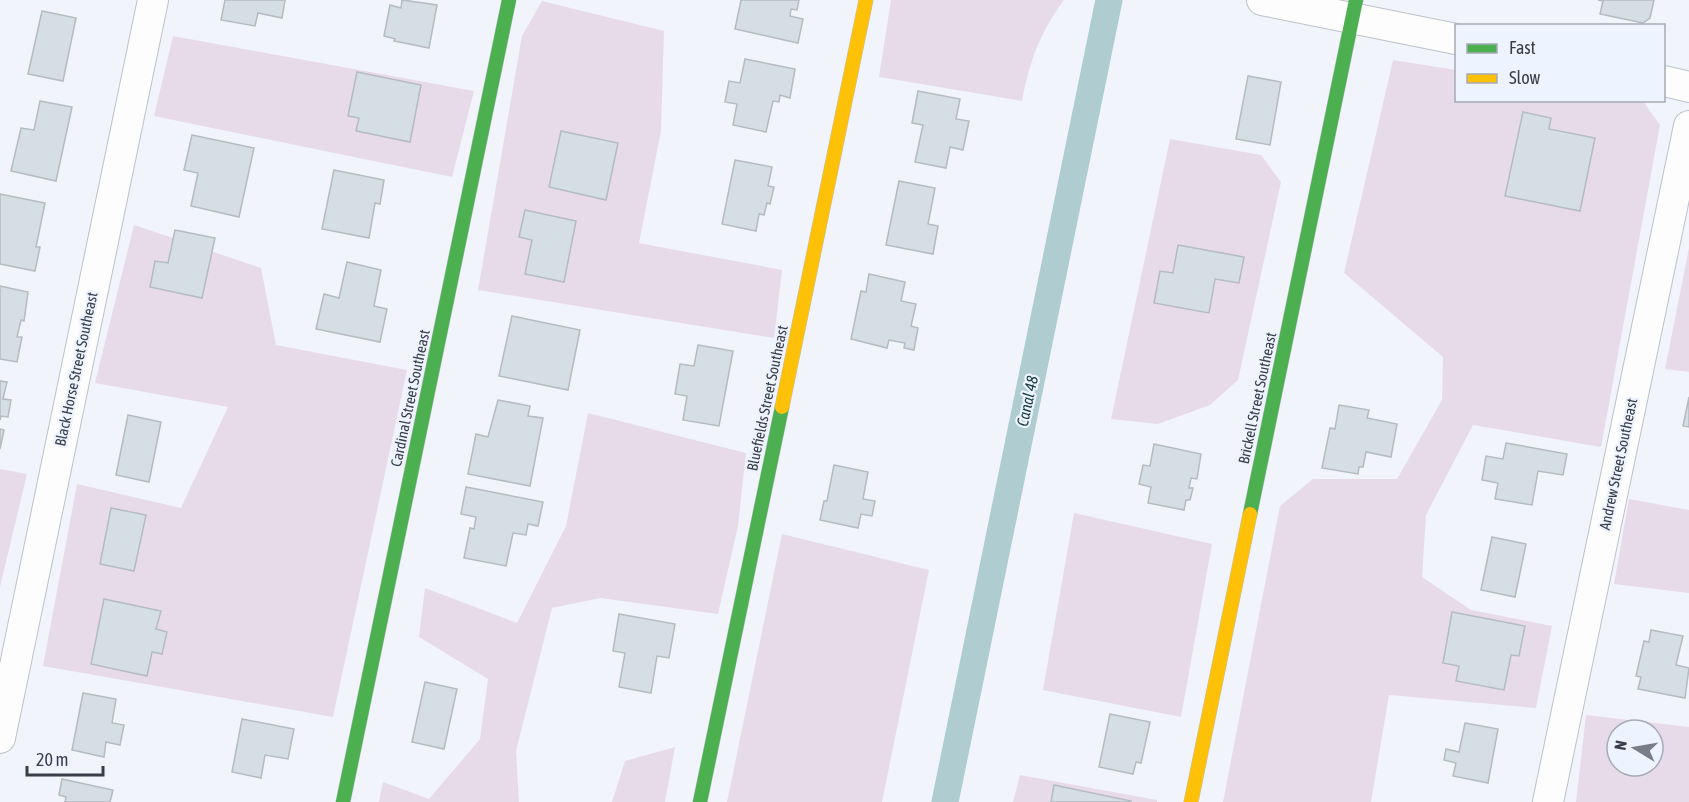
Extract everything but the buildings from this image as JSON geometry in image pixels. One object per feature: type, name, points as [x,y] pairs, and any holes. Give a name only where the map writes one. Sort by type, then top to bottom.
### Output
[{"type":"street","name":"Black Horse Street Southeast","points":[[0,738],[153,0]]},
{"type":"street","name":"Cardinal Street Southeast","points":[[343,802],[509,0]]},
{"type":"street","name":"Bluefields Street Southeast","points":[[700,802],[866,0]]},
{"type":"street","points":[[1262,0],[1354,9],[1455,39]]},
{"type":"street","name":"Brickell Street Southeast","points":[[1191,802],[1354,9]]},
{"type":"street","points":[[1665,81],[1689,87]]},
{"type":"street","name":"Andrew Street Southeast","points":[[1548,802],[1689,126]]},
{"type":"shaded area","points":[[891,0],[1064,0],[1048,24],[1037,48],[1022,101],[879,77]]},
{"type":"shaded area","points":[[542,1],[664,31],[661,131],[639,243],[782,270],[774,338],[478,290],[522,36]]},
{"type":"shaded area","points":[[173,36],[474,91],[452,177],[154,116]]},
{"type":"shaded area","points":[[1393,60],[1455,70],[1455,102],[1644,102],[1660,125],[1601,447],[1473,425],[1426,515],[1422,577],[1471,610],[1552,626],[1536,708],[1389,695],[1371,802],[1223,802],[1280,506],[1313,479],[1397,479],[1442,400],[1443,357],[1344,273]]},
{"type":"shaded area","points":[[1170,139],[1261,155],[1281,182],[1238,380],[1210,405],[1158,424],[1111,419]]},
{"type":"shaded area","points":[[134,225],[261,268],[276,345],[407,370],[333,717],[43,666],[77,484],[181,508],[228,407],[95,383]]},
{"type":"shaded area","points":[[1689,248],[1689,372],[1665,369]]},
{"type":"shaded area","points":[[588,413],[746,453],[738,526],[718,614],[600,598],[552,608],[516,751],[519,802],[379,802],[383,782],[429,799],[480,739],[488,679],[419,637],[425,588],[517,623],[566,526]]},
{"type":"shaded area","points":[[0,469],[27,474],[0,587]]},
{"type":"shaded area","points":[[1629,499],[1689,510],[1689,593],[1614,584]]},
{"type":"shaded area","points":[[1074,513],[1212,544],[1181,717],[1043,690]]},
{"type":"shaded area","points":[[782,534],[929,570],[882,802],[727,802]]},
{"type":"shaded area","points":[[1586,715],[1612,718],[1605,718],[1605,778],[1665,778],[1665,724],[1689,727],[1689,802],[1576,802]]},
{"type":"shaded area","points":[[675,747],[665,802],[612,802],[625,761]]},
{"type":"shaded area","points":[[1020,775],[1157,800],[1157,802],[1013,802]]},
{"type":"waterway","name":"Canal 48","points":[[945,802],[1109,0]]},
{"type":"traffic: fast","points":[[343,802],[509,0]]},
{"type":"traffic: fast","points":[[1250,514],[1356,0]]},
{"type":"traffic: fast","points":[[700,802],[782,407]]},
{"type":"traffic: slow","points":[[782,407],[866,0]]},
{"type":"traffic: slow","points":[[1191,802],[1250,514]]}]
